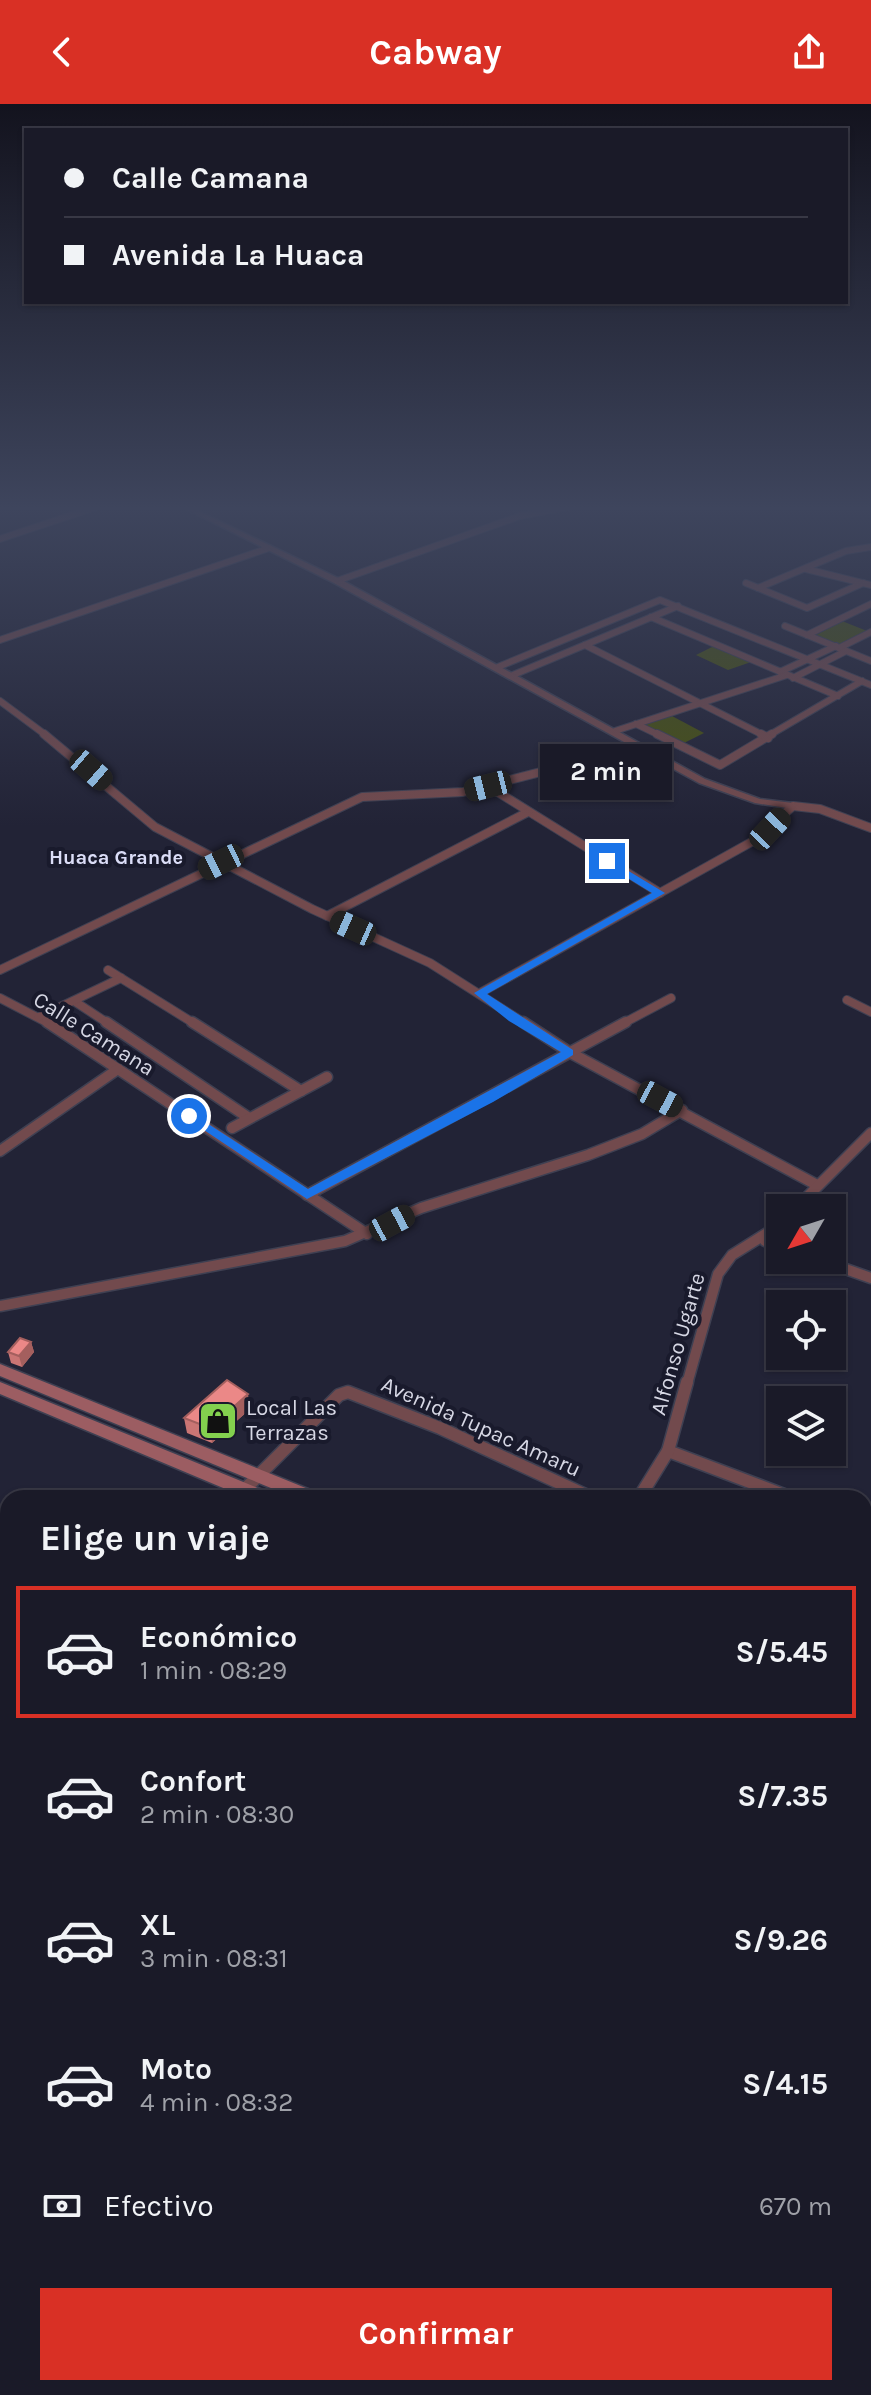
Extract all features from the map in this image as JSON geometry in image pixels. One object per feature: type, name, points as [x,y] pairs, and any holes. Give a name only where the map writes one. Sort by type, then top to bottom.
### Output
[{"type":"main road","points":[[0,1370],[295,1490]]},
{"type":"main road","points":[[0,1388],[245,1489]]},
{"type":"street","points":[[0,640],[82,612]]},
{"type":"street","points":[[395,612],[615,731],[638,747],[729,792],[820,809],[871,828]]},
{"type":"street","points":[[498,667],[625,612]]},
{"type":"street","points":[[513,675],[663,612]]},
{"type":"street","points":[[692,612],[871,685]]},
{"type":"street","points":[[807,635],[855,612]]},
{"type":"street","points":[[651,617],[838,696]]},
{"type":"street","points":[[785,626],[871,661]]},
{"type":"street","points":[[615,731],[818,664],[871,632]]},
{"type":"street","points":[[585,645],[768,738]]},
{"type":"street","points":[[787,675],[807,659],[840,648]]},
{"type":"street","points":[[636,724],[716,765],[768,738],[862,681]]},
{"type":"street","points":[[0,701],[91,770],[145,821],[327,916],[430,963],[480,993],[513,1019],[569,1052],[817,1185]]},
{"type":"street","points":[[0,970],[362,797],[431,795],[488,786],[638,747]]},
{"type":"street","points":[[488,786],[660,893]]},
{"type":"street","points":[[480,993],[755,840],[793,806]]},
{"type":"street","points":[[327,916],[528,812]]},
{"type":"street","points":[[108,970],[301,1091]]},
{"type":"street","points":[[39,1017],[121,978]]},
{"type":"street","name":"Calle Camana","points":[[0,998],[39,1017],[367,1234]]},
{"type":"street","points":[[307,1195],[671,998]]},
{"type":"street","points":[[847,1000],[871,1012]]},
{"type":"street","points":[[74,1001],[249,1118]]},
{"type":"street","points":[[0,1151],[118,1069]]},
{"type":"street","points":[[232,1128],[327,1077]]},
{"type":"street","points":[[0,1306],[367,1234],[421,1208],[615,1144],[682,1110]]},
{"type":"street","points":[[809,1194],[871,1133]]},
{"type":"street","name":"Alfonso Ugarte","points":[[644,1490],[668,1451],[718,1274],[728,1256],[744,1246],[765,1241]]},
{"type":"street","points":[[846,1269],[871,1278]]},
{"type":"street","name":"Avenida Tupac Amaru","points":[[258,1473],[339,1395],[353,1393],[574,1490]]},
{"type":"street","points":[[668,1451],[771,1490]]},
{"type":"street","points":[[245,1489],[258,1473]]},
{"type":"green space","points":[[842,621],[867,631],[839,645],[814,636]]},
{"type":"green space","points":[[714,646],[751,662],[728,670],[696,655]]},
{"type":"green space","points":[[672,716],[704,733],[682,744],[643,725]]},
{"type":"building","points":[[20,1338],[31,1342],[19,1356],[8,1352]]},
{"type":"building","points":[[227,1380],[248,1394],[210,1428],[184,1418]]},
{"type":"place","name":"Local Las Terrazas","points":[[218,1421]]},
{"type":"district","name":"Huaca Grande","points":[[116,857]]},
{"type":"route","points":[[189,1116],[307,1195],[489,1099],[569,1052],[513,1019],[480,993],[660,893],[607,861]]}]
